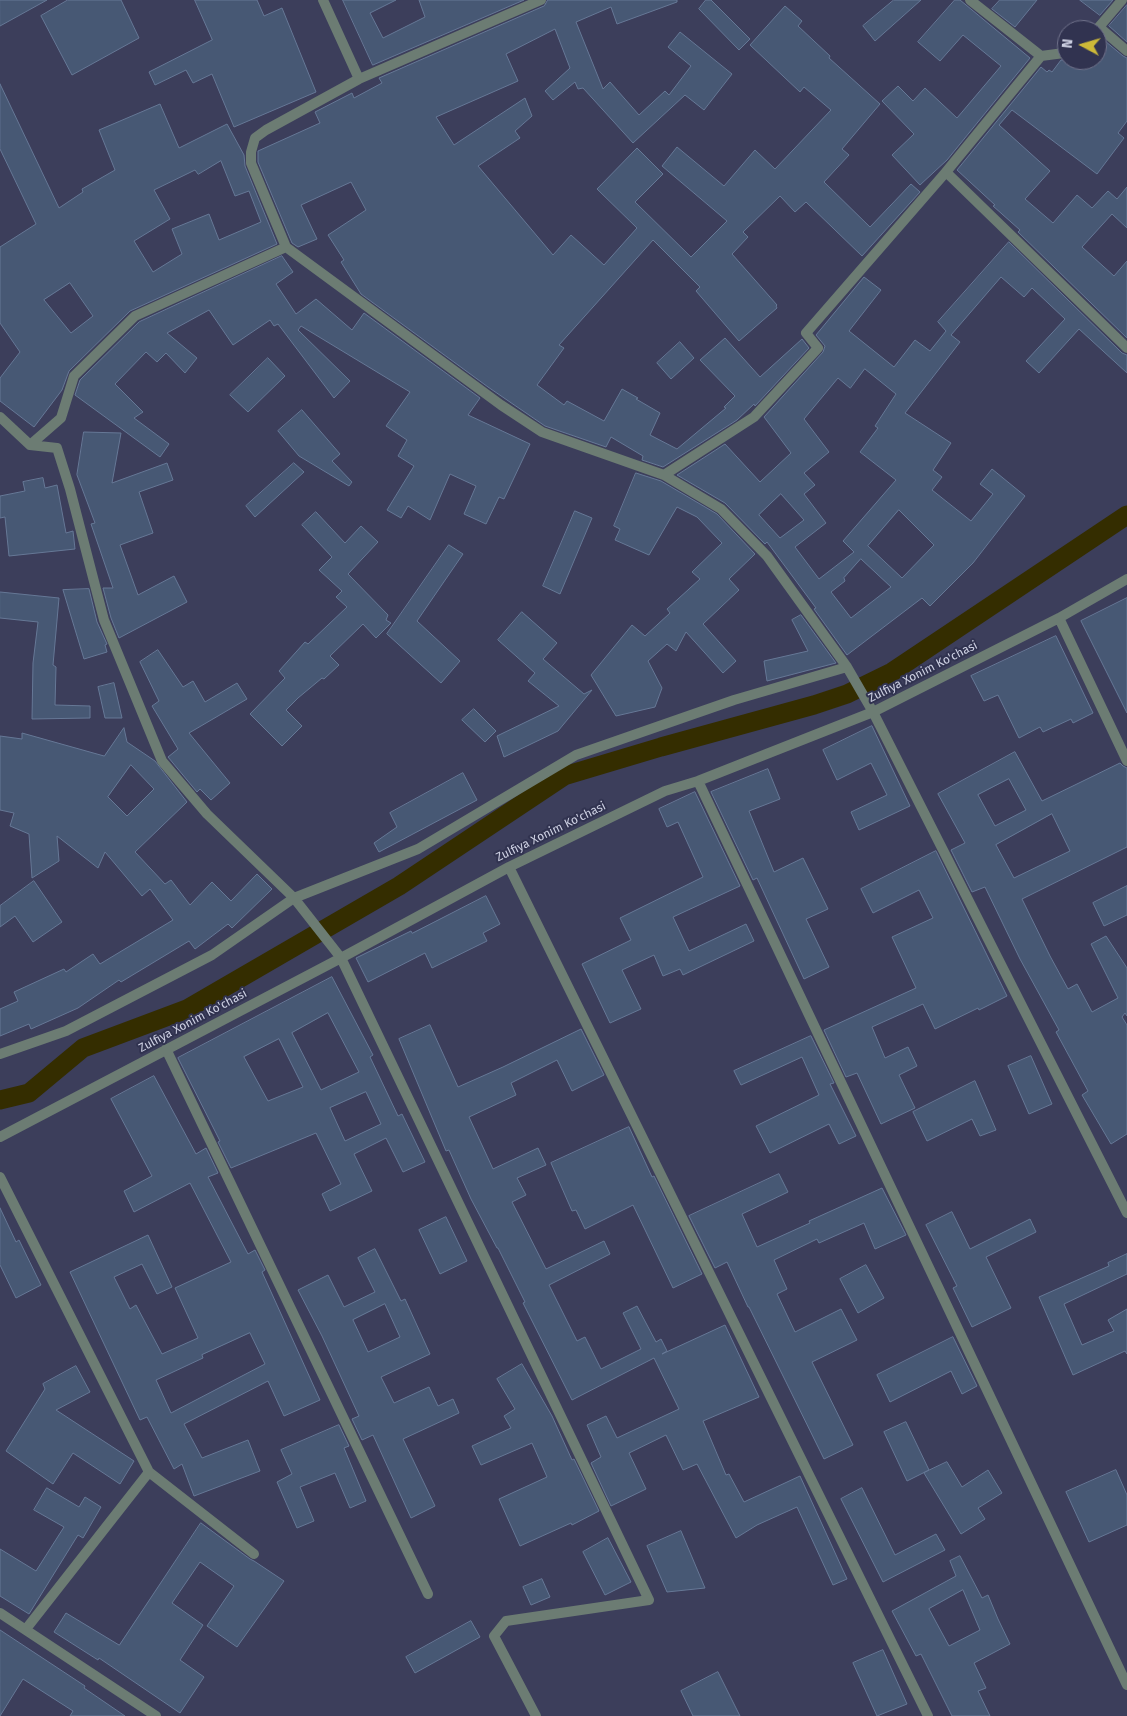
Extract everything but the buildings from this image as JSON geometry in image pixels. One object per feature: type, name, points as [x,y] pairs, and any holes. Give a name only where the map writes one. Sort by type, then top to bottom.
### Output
[{"type":"street","points":[[323,0],[358,79]]},
{"type":"street","points":[[541,0],[358,79],[255,138],[251,152],[251,164],[286,247],[501,405],[542,432],[664,475],[721,509],[766,556],[847,666],[871,708],[1127,1213]]},
{"type":"street","points":[[970,0],[1041,56]]},
{"type":"street","points":[[1105,20],[1122,0]]},
{"type":"street","points":[[1107,36],[1127,51]]},
{"type":"street","points":[[664,475],[754,417],[818,348],[806,333],[946,172],[1041,56],[1057,54]]},
{"type":"street","points":[[946,172],[1127,348]]},
{"type":"street","points":[[30,445],[61,418],[74,376],[135,316],[286,247]]},
{"type":"street","points":[[0,417],[30,445],[57,448],[70,489],[104,620],[162,761],[207,814],[294,898],[341,958],[649,1600],[506,1620],[494,1636],[536,1716]]},
{"type":"street","name":"Zulfiya Xonim Ko'chasi","points":[[0,1137],[341,958],[509,866],[665,791],[698,781],[871,708],[1059,618],[1127,579]]},
{"type":"street","points":[[1059,618],[1127,761]]},
{"type":"street","points":[[0,1054],[66,1031],[212,955],[294,898],[418,849],[576,755],[734,700],[847,666]]},
{"type":"street","points":[[698,781],[1127,1684]]},
{"type":"street","points":[[509,866],[928,1716]]},
{"type":"street","points":[[166,1049],[428,1594]]},
{"type":"street","points":[[0,1177],[149,1472],[254,1554]]},
{"type":"street","points":[[26,1630],[149,1472]]},
{"type":"street","points":[[0,1612],[156,1716]]},
{"type":"waterway","points":[[0,1100],[29,1093],[83,1048],[187,1009],[399,886],[564,776],[814,705],[847,694],[892,672],[1127,515]]}]
